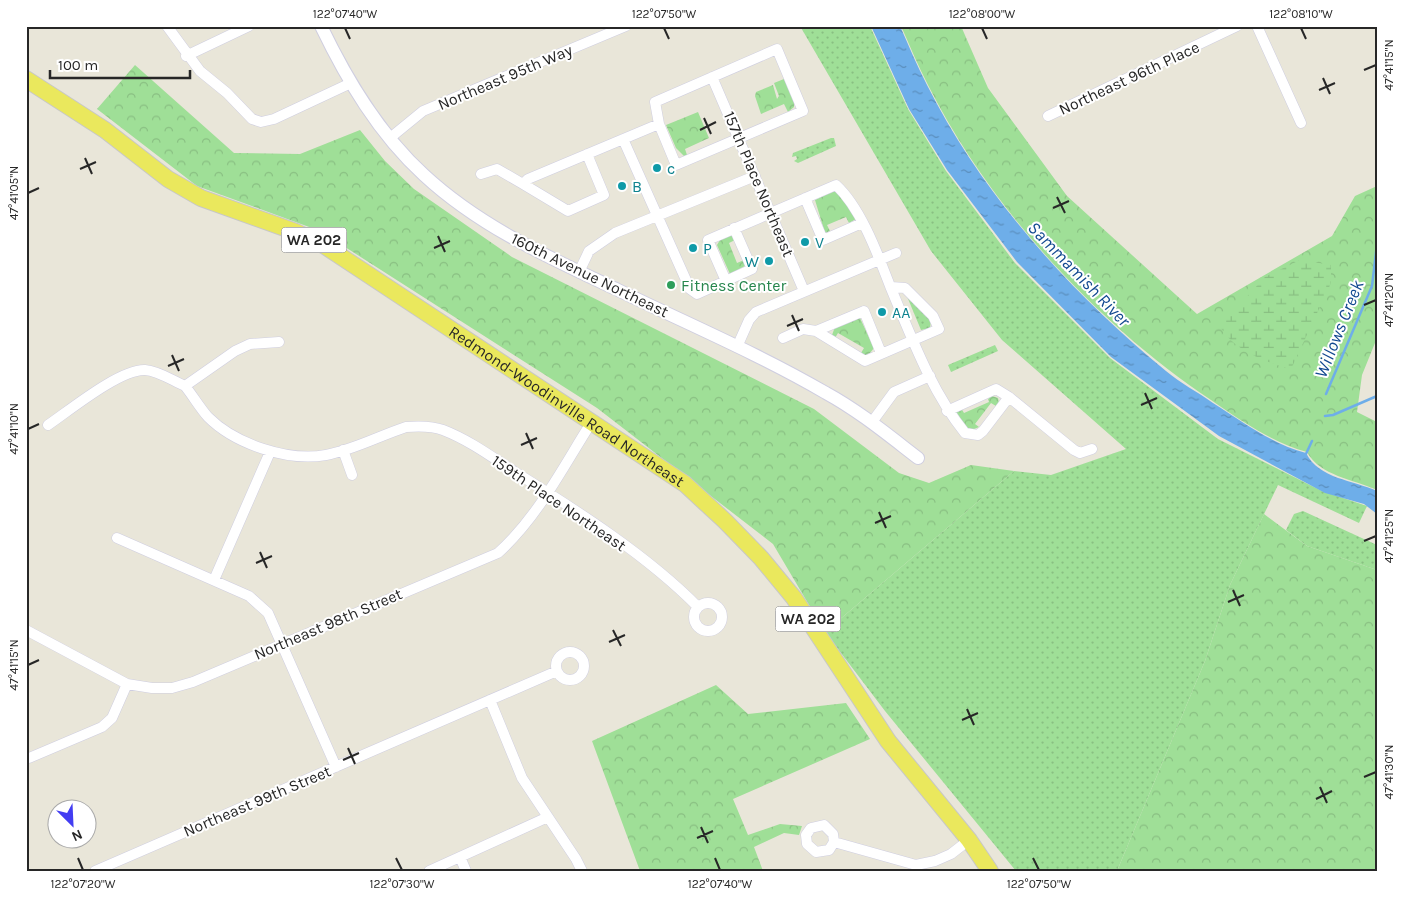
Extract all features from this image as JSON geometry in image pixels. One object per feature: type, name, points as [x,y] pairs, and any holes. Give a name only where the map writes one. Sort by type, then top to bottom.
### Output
[{"type":"main road","name":"Redmond-Woodinville Road Northeast","points":[[26,79],[105,130],[168,179],[201,198],[296,232],[325,246],[685,484],[761,558],[794,598],[888,741],[969,840],[990,871]]},
{"type":"street","points":[[167,26],[186,56],[200,71],[227,93],[252,119],[261,122],[274,119],[351,83]]},
{"type":"street","name":"160th Avenue Northeast","points":[[321,26],[351,83],[390,138],[422,174],[459,205],[488,224],[579,272],[737,347],[827,393],[872,422],[918,458]]},
{"type":"street","name":"Northeast 95th Way","points":[[390,138],[423,111],[626,26]]},
{"type":"street","name":"Northeast 96th Place","points":[[1048,116],[1237,26]]},
{"type":"street","points":[[1256,26],[1301,123]]},
{"type":"street","points":[[186,56],[243,27]]},
{"type":"street","points":[[777,50],[803,110],[676,165],[659,124],[655,102],[712,77],[777,50]]},
{"type":"street","name":"157th Place Northeast","points":[[712,77],[772,212],[804,291]]},
{"type":"street","points":[[523,184],[528,179],[659,124]]},
{"type":"street","points":[[623,139],[656,217],[690,289],[697,294],[752,269],[734,228]]},
{"type":"street","points":[[481,174],[497,169],[568,211],[604,195],[586,154]]},
{"type":"street","points":[[579,272],[589,251],[599,242],[615,233],[756,176]]},
{"type":"street","points":[[726,281],[708,240],[836,185],[862,223],[880,259],[930,376],[947,411],[964,433],[978,435],[1009,397]]},
{"type":"street","points":[[805,198],[823,240],[862,223]]},
{"type":"street","points":[[737,347],[749,320],[756,312],[896,253]]},
{"type":"street","points":[[783,338],[803,329],[816,331],[864,361],[939,329],[933,316],[905,288],[891,287]]},
{"type":"street","points":[[816,331],[864,311],[881,354]]},
{"type":"street","points":[[185,386],[235,351],[250,344],[278,342]]},
{"type":"street","points":[[48,425],[122,376],[145,370],[158,373],[185,386],[208,417],[223,429],[270,452],[308,456],[343,450],[352,475]]},
{"type":"street","points":[[872,422],[894,392],[930,376]]},
{"type":"street","points":[[947,411],[996,389],[1009,397],[1074,450],[1080,453],[1092,449]]},
{"type":"street","name":"Northeast 98th Street","points":[[26,630],[127,684],[152,688],[172,688],[193,682],[498,553],[510,542],[548,493],[592,423]]},
{"type":"street","name":"159th Place Northeast","points":[[343,450],[406,427],[420,426],[441,429],[461,438],[548,493],[660,572],[698,607]]},
{"type":"street","points":[[214,580],[270,452]]},
{"type":"street","points":[[117,538],[214,580],[260,603],[268,613],[282,643],[336,767]]},
{"type":"street","name":"Northeast 99th Street","points":[[97,870],[557,671]]},
{"type":"street","points":[[29,758],[102,727],[112,718],[127,684]]},
{"type":"street","points":[[490,700],[522,778],[582,871]]},
{"type":"street","points":[[429,871],[548,817]]},
{"type":"street","points":[[834,842],[916,865],[935,861],[951,854],[969,840]]},
{"type":"street","points":[[460,857],[466,871]]},
{"type":"green space","points":[[800,26],[870,26],[908,109],[946,171],[1015,263],[1110,358],[1218,439],[1322,491],[1367,506],[1359,523],[1278,485],[1230,585],[1205,661],[1117,871],[1016,871],[885,711],[825,632],[1014,471],[1051,475],[1126,449],[1002,340],[931,251]]},
{"type":"green space","points":[[901,26],[961,26],[988,88],[1067,196],[1197,314],[1332,236],[1355,196],[1377,186],[1377,338],[1362,375],[1357,412],[1377,422],[1377,490],[1329,472],[1320,467],[1307,452],[1269,437],[1233,415],[1169,370],[1127,336],[1088,299],[1050,260],[1015,219],[982,175],[953,131],[917,63]]},
{"type":"green space","points":[[135,65],[234,153],[300,154],[360,130],[385,161],[414,189],[512,257],[814,409],[899,473],[929,483],[971,465],[1014,471],[825,632],[773,544],[597,408],[320,231],[197,186],[97,109]]},
{"type":"green space","points":[[784,79],[794,101],[794,107],[788,112],[784,104],[761,114],[755,96],[756,92],[773,85],[777,99],[779,96],[774,83]]},
{"type":"green space","points":[[698,112],[709,138],[685,149],[687,155],[684,156],[676,148],[666,125]]},
{"type":"green space","points":[[834,138],[836,146],[798,163],[794,161],[797,159],[796,156],[792,157],[793,153]]},
{"type":"green space","points":[[837,191],[856,219],[849,223],[846,217],[827,225],[830,231],[825,233],[815,200]]},
{"type":"green space","points":[[731,235],[735,240],[729,243],[737,263],[744,260],[745,266],[730,274],[717,245],[720,240]]},
{"type":"green space","points":[[1300,260],[1331,265],[1331,283],[1291,369],[1261,359],[1241,348],[1232,342],[1220,326],[1265,277]]},
{"type":"green space","points":[[906,294],[931,320],[930,328],[921,330]]},
{"type":"green space","points":[[860,318],[874,348],[864,356],[861,353],[864,348],[838,333],[835,338],[832,335],[835,327]]},
{"type":"green space","points":[[995,345],[998,351],[951,372],[948,365]]},
{"type":"green space","points":[[992,396],[998,398],[999,403],[996,406],[991,403],[975,424],[979,427],[969,431],[956,412],[961,408],[964,413],[989,402],[988,399]]},
{"type":"green space","points":[[1303,511],[1377,545],[1377,570],[1307,546],[1286,530],[1294,514]]},
{"type":"green space","points":[[1264,514],[1307,546],[1377,570],[1377,871],[1117,871],[1205,661],[1230,585]]},
{"type":"green space","points":[[716,685],[748,714],[846,703],[870,739],[733,799],[748,835],[780,824],[802,826],[799,835],[784,833],[754,847],[763,871],[640,871],[592,741]]},
{"type":"water","points":[[871,26],[900,26],[927,85],[949,126],[974,165],[1032,240],[1096,309],[1130,341],[1177,380],[1246,425],[1282,444],[1306,453],[1312,462],[1328,474],[1377,491],[1377,514],[1364,504],[1325,493],[1219,436],[1111,357],[1017,262],[947,170],[909,109]]},
{"type":"waterway","name":"Willows Creek","points":[[1326,394],[1372,286],[1377,244]]},
{"type":"waterway","points":[[1325,416],[1333,415],[1377,396]]},
{"type":"waterway","name":"Willows Creek","points":[[1305,456],[1312,441]]},
{"type":"place","name":"c","points":[[657,168]]},
{"type":"place","name":"B","points":[[622,186]]},
{"type":"place","name":"V","points":[[805,242]]},
{"type":"place","name":"P","points":[[693,248]]},
{"type":"place","name":"W","points":[[769,261]]},
{"type":"place","name":"Fitness Center","points":[[671,285]]},
{"type":"place","name":"AA","points":[[882,312]]},
{"type":"water label","name":"Sammamish River","points":[[1079,274]]}]
